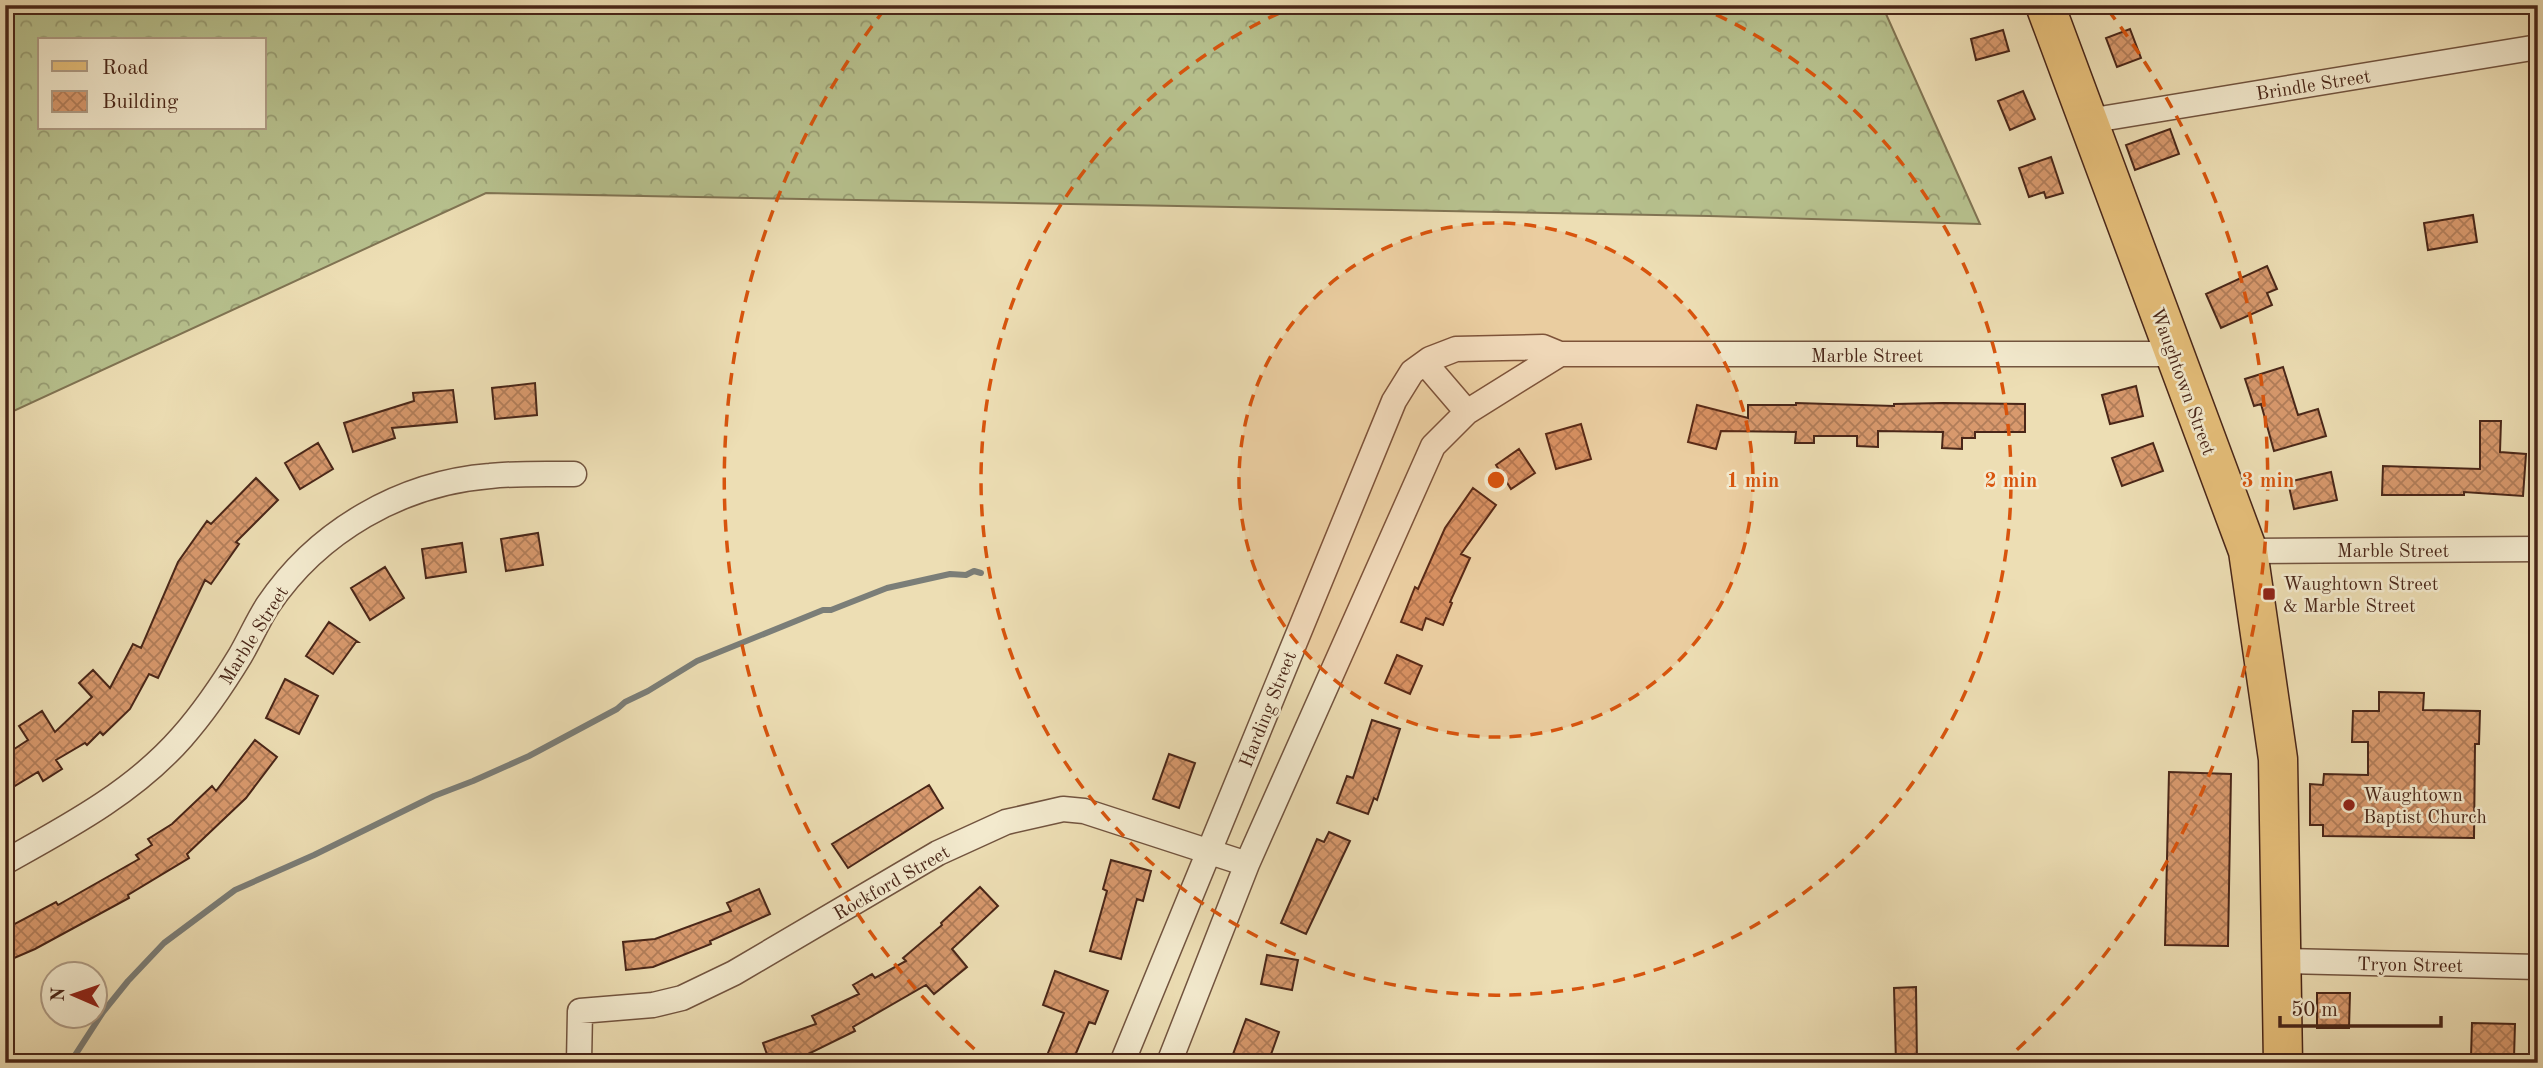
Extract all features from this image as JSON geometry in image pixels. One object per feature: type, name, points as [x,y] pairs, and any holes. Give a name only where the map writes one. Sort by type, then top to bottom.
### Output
[{"type":"main road","name":"Waughtown Street","points":[[2045,5],[2248,551],[2278,759],[2283,1063]]},
{"type":"street","name":"Brindle Street","points":[[2088,121],[2538,47]]},
{"type":"street","name":"Marble Street","points":[[1424,363],[1457,349],[1543,347],[1560,354],[2174,354]]},
{"type":"street","points":[[1169,1063],[1247,864],[1433,446],[1467,412],[1560,354]]},
{"type":"street","points":[[1424,363],[1467,412]]},
{"type":"street","name":"Harding Street","points":[[1122,1063],[1394,401],[1412,372],[1424,363]]},
{"type":"street","name":"Marble Street","points":[[5,862],[125,790],[155,765],[182,737],[219,690],[268,605],[292,575],[320,547],[352,522],[376,507],[451,481],[489,475],[575,474]]},
{"type":"street","name":"Marble Street","points":[[2248,551],[2538,550]]},
{"type":"street","name":"Rockford Street","points":[[579,1063],[580,1012],[653,1005],[681,998],[745,967],[938,853],[1016,819],[1063,809],[1084,811],[1247,864]]},
{"type":"street","name":"Tryon Street","points":[[2282,961],[2538,967]]},
{"type":"green space","points":[[5,5],[1882,5],[1980,224],[1709,216],[486,193],[5,415]]},
{"type":"building","points":[[2130,29],[2141,58],[2117,67],[2106,38]]},
{"type":"building","points":[[2003,30],[2009,51],[1976,60],[1971,39]]},
{"type":"building","points":[[2023,91],[2035,119],[2010,130],[1998,101]]},
{"type":"building","points":[[2170,129],[2179,154],[2135,170],[2126,145]]},
{"type":"building","points":[[2051,157],[2063,193],[2046,198],[2044,192],[2029,197],[2019,168]]},
{"type":"building","points":[[2473,215],[2477,242],[2428,250],[2424,223]]},
{"type":"building","points":[[2267,266],[2277,289],[2267,293],[2272,305],[2221,328],[2206,294]]},
{"type":"building","points":[[2283,367],[2298,415],[2318,409],[2326,436],[2274,451],[2261,404],[2254,406],[2245,379]]},
{"type":"building","points":[[535,383],[537,415],[495,419],[492,388]]},
{"type":"building","points":[[2136,386],[2143,416],[2110,424],[2102,395]]},
{"type":"building","points":[[453,390],[457,422],[392,428],[395,438],[353,452],[344,423],[414,401],[413,393]]},
{"type":"building","points":[[1796,403],[1894,406],[1943,403],[2025,404],[2025,432],[1975,432],[1975,438],[1962,438],[1962,449],[1942,448],[1943,432],[1878,431],[1878,447],[1857,446],[1857,436],[1814,436],[1814,443],[1795,443],[1796,432],[1721,431],[1716,449],[1688,442],[1697,405],[1748,418],[1748,405]]},
{"type":"building","points":[[2480,421],[2501,421],[2500,452],[2526,454],[2523,496],[2464,492],[2464,495],[2382,495],[2383,466],[2480,469]]},
{"type":"building","points":[[1581,424],[1591,459],[1556,469],[1546,434]]},
{"type":"building","points":[[318,443],[333,469],[300,489],[285,463]]},
{"type":"building","points":[[2153,443],[2163,471],[2122,486],[2112,458]]},
{"type":"building","points":[[1519,449],[1535,473],[1511,489],[1496,465]]},
{"type":"building","points":[[2331,472],[2337,500],[2294,509],[2288,482]]},
{"type":"building","points":[[256,478],[278,500],[236,542],[239,544],[211,584],[205,580],[158,678],[149,674],[130,709],[103,735],[100,732],[87,745],[85,743],[56,760],[62,769],[43,781],[38,772],[5,792],[5,755],[28,740],[19,726],[42,711],[55,732],[92,697],[79,683],[93,670],[110,688],[133,644],[141,648],[178,562],[207,521],[211,524]]},
{"type":"building","points":[[1473,488],[1496,505],[1461,554],[1470,558],[1450,602],[1452,603],[1443,625],[1426,618],[1422,630],[1401,622],[1415,587],[1418,589],[1445,528]]},
{"type":"building","points":[[538,533],[543,565],[506,571],[501,539]]},
{"type":"building","points":[[462,543],[466,572],[426,578],[422,549]]},
{"type":"building","points":[[385,567],[404,598],[370,620],[351,588]]},
{"type":"building","points":[[329,622],[358,642],[333,674],[306,656]]},
{"type":"building","points":[[1397,655],[1422,666],[1410,694],[1385,683]]},
{"type":"building","points":[[285,679],[318,696],[299,734],[266,718]]},
{"type":"building","points":[[2379,692],[2424,693],[2423,710],[2480,711],[2479,744],[2475,744],[2474,838],[2323,836],[2323,825],[2310,825],[2310,784],[2323,785],[2324,774],[2368,775],[2368,742],[2352,742],[2353,711],[2379,711]]},
{"type":"building","points":[[1372,720],[1400,729],[1377,800],[1374,798],[1368,814],[1337,803],[1347,776],[1353,778]]},
{"type":"building","points":[[255,740],[277,757],[246,798],[187,854],[189,858],[128,895],[129,898],[35,949],[5,962],[5,929],[56,902],[58,905],[139,859],[136,855],[152,845],[148,839],[172,824],[212,786],[216,791]]},
{"type":"building","points":[[1169,754],[1195,763],[1179,808],[1153,799]]},
{"type":"building","points":[[2169,772],[2231,774],[2228,946],[2165,945]]},
{"type":"building","points":[[929,785],[943,808],[848,868],[832,844]]},
{"type":"building","points":[[1329,832],[1350,841],[1306,934],[1281,923],[1317,839],[1324,842]]},
{"type":"building","points":[[1111,860],[1151,871],[1143,901],[1137,899],[1121,959],[1090,951],[1107,891],[1103,889]]},
{"type":"building","points":[[980,887],[998,906],[952,949],[967,967],[934,994],[926,985],[853,1027],[855,1031],[802,1057],[804,1063],[770,1063],[763,1043],[816,1024],[812,1016],[859,994],[853,985],[872,974],[875,978],[906,961],[903,958],[942,925],[941,923]]},
{"type":"building","points":[[759,889],[770,914],[710,941],[711,944],[653,967],[626,970],[623,942],[655,939],[731,911],[727,903]]},
{"type":"building","points":[[1267,955],[1298,960],[1292,990],[1261,984]]},
{"type":"building","points":[[1055,971],[1108,991],[1095,1024],[1089,1022],[1072,1063],[1044,1063],[1064,1013],[1043,1005]]},
{"type":"building","points":[[1916,987],[1917,1063],[1896,1063],[1894,988]]},
{"type":"building","points":[[2317,993],[2350,993],[2349,1028],[2317,1028]]},
{"type":"building","points":[[1246,1019],[1279,1032],[1268,1063],[1249,1063],[1232,1057]]},
{"type":"building","points":[[2472,1023],[2515,1024],[2514,1058],[2471,1057]]},
{"type":"waterway","points":[[70,1063],[103,1012],[164,943],[235,890],[434,796],[529,756],[617,709],[697,661],[823,610],[831,610],[887,588],[950,574],[966,575],[974,571],[981,573]]},
{"type":"place","name":"Waughtown Street & Marble Street","points":[[2269,594]]},
{"type":"place","name":"Waughtown Baptist Church","points":[[2349,805]]}]
